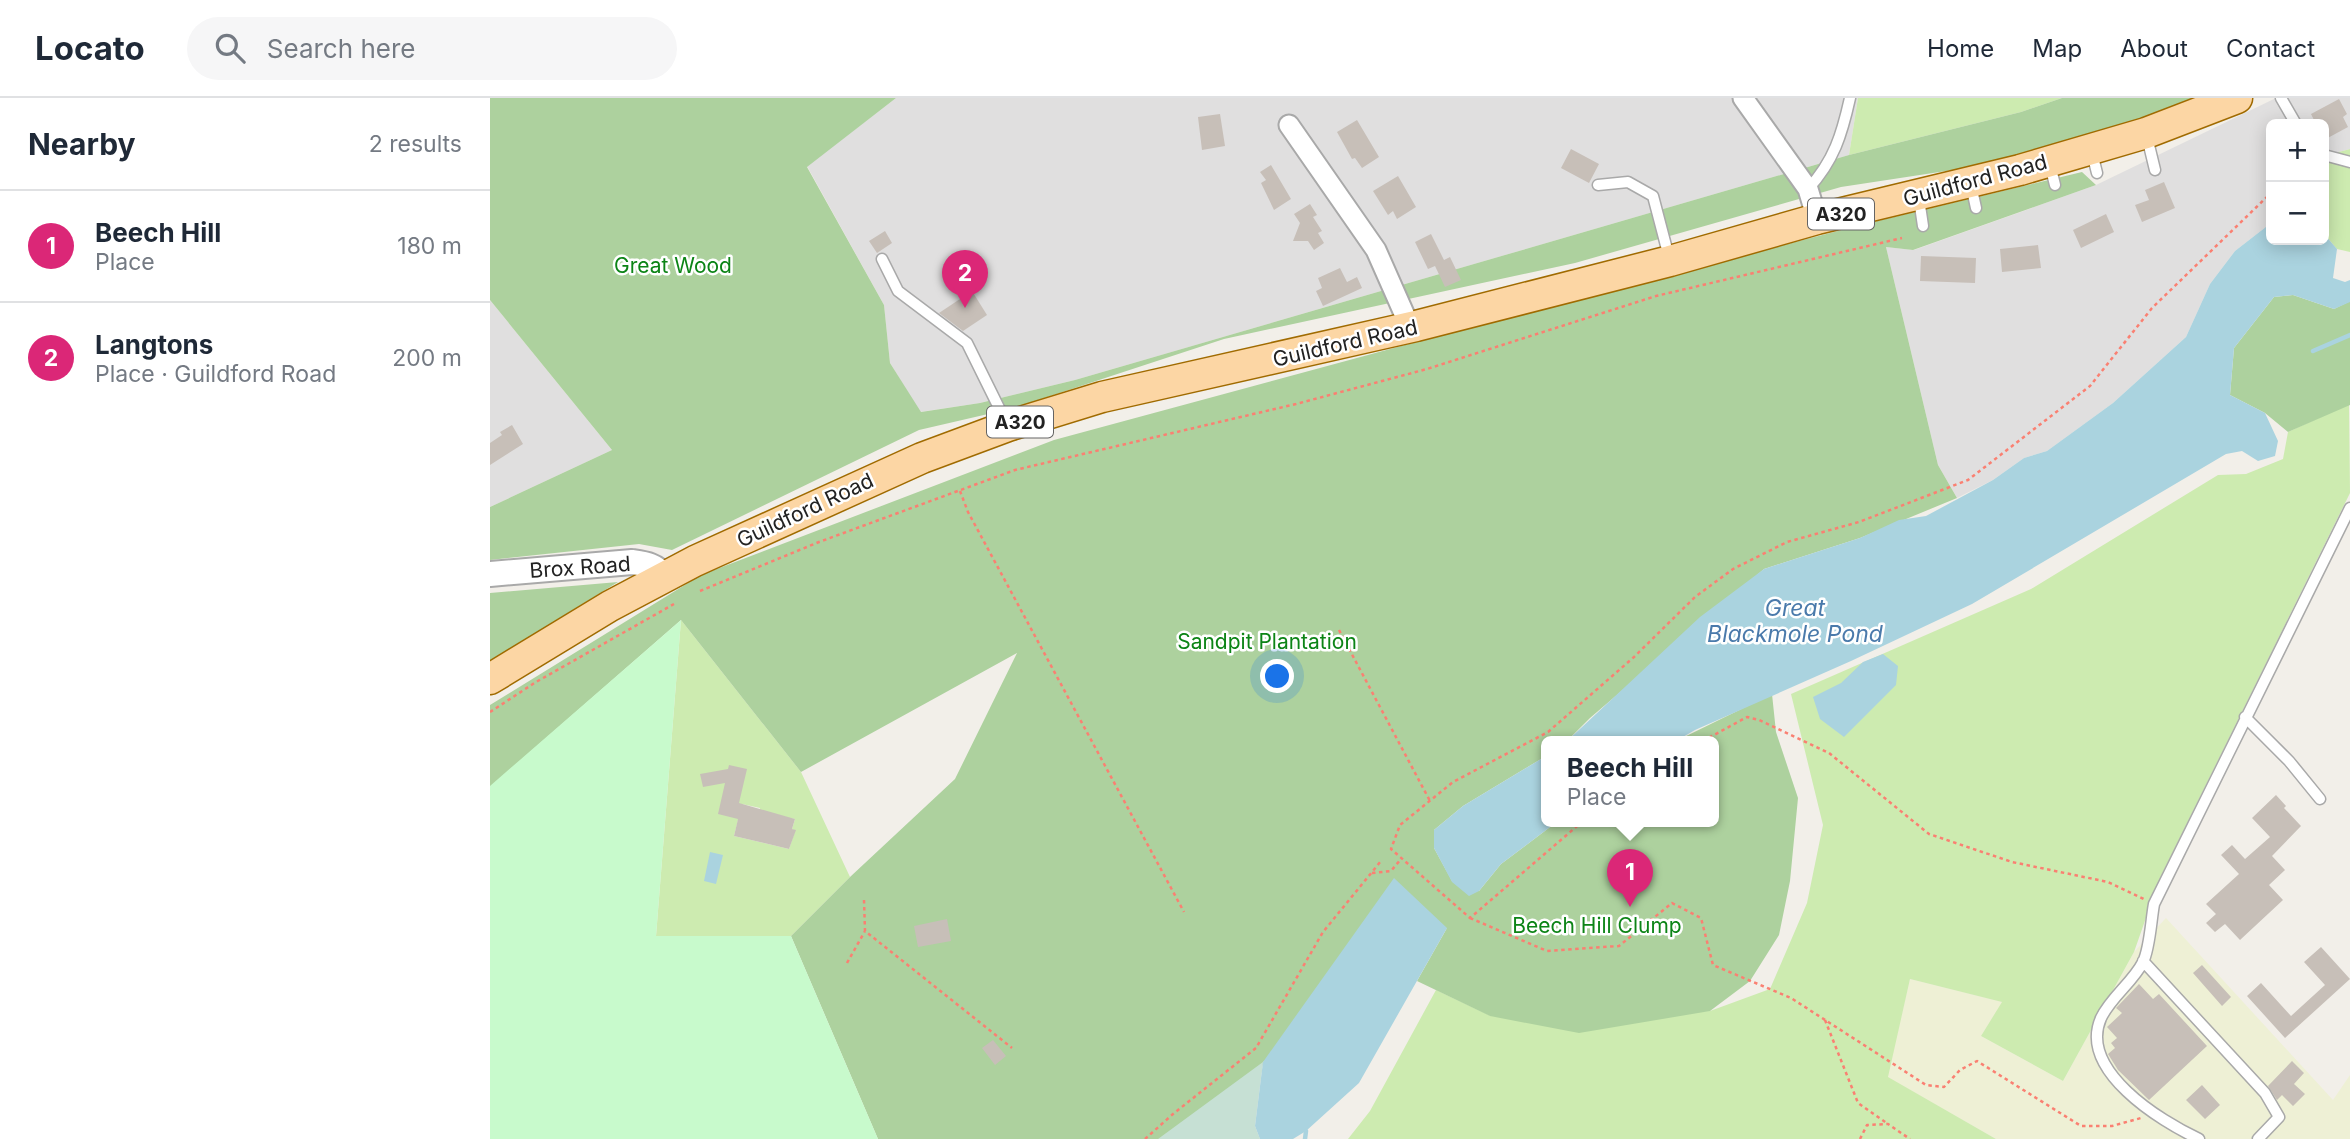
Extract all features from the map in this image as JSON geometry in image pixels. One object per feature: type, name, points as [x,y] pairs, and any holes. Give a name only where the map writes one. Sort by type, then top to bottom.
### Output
[{"type":"main road","name":"Guildford Road","points":[[490,679],[568,630],[669,590],[848,490],[922,458],[1008,426],[1102,397],[1410,327],[1670,261],[1817,219],[1919,195],[1973,195],[2094,161],[2146,133],[2237,98]]},
{"type":"street","points":[[1742,98],[1808,188],[1817,219]]},
{"type":"street","points":[[1289,125],[1376,250],[1410,327]]},
{"type":"street","name":"Brox Road","points":[[490,574],[632,562],[658,569],[669,590]]},
{"type":"lane","points":[[1808,188],[1824,172],[1843,129],[1850,98]]},
{"type":"lane","points":[[2281,98],[2292,119]]},
{"type":"lane","points":[[2146,133],[2155,170]]},
{"type":"lane","points":[[2329,156],[2350,162]]},
{"type":"lane","points":[[1598,185],[1629,183],[1653,196],[1670,261]]},
{"type":"lane","points":[[1919,195],[1923,226]]},
{"type":"lane","points":[[882,259],[898,291],[967,344],[1008,426]]},
{"type":"lane","points":[[2199,1139],[2179,1130],[2154,1113],[2111,1077],[2097,1048],[2101,1018],[2143,961],[2154,904],[2350,508]]},
{"type":"lane","points":[[2245,717],[2289,761],[2320,799]]},
{"type":"lane","points":[[2143,961],[2265,1093],[2279,1117],[2258,1139]]},
{"type":"path","points":[[2154,1113],[2112,1126],[2081,1126],[1977,1061],[1960,1070],[1944,1087],[1926,1085],[1791,998],[1713,965],[1701,918],[1672,902],[1619,946],[1547,951],[1470,918],[1391,849],[1400,825],[1454,782],[1548,732],[1634,657],[1695,597],[1733,569],[1787,542],[1859,522],[1968,480],[2090,386],[2152,307],[2266,198]]},
{"type":"path","name":"Guildford Road","points":[[700,591],[819,542],[1015,470],[1296,404],[1427,369],[1656,296],[1902,237]]},
{"type":"path","points":[[960,491],[968,512],[1184,912]]},
{"type":"path","points":[[490,712],[669,590]]},
{"type":"path","points":[[1339,630],[1430,801]]},
{"type":"path","points":[[1712,736],[1747,717],[1759,720],[1829,753],[1929,834],[2012,862],[2108,882],[2154,904]]},
{"type":"path","points":[[1470,918],[1576,827]]},
{"type":"path","points":[[1371,873],[1391,871],[1401,859]]},
{"type":"path","points":[[1145,1139],[1256,1048],[1323,932],[1381,861]]},
{"type":"path","points":[[847,962],[865,931],[864,900]]},
{"type":"path","points":[[865,931],[1012,1048]]},
{"type":"path","points":[[1825,1020],[1858,1103],[1910,1139]]},
{"type":"path","points":[[1860,1139],[1867,1125],[1888,1124]]},
{"type":"shaded area","points":[[896,98],[1858,98],[1849,155],[1075,380],[980,403],[920,412],[890,363],[884,305],[807,166]]},
{"type":"shaded area","points":[[2276,98],[2350,98],[2350,149],[2329,155],[2329,119],[2266,119],[2266,227],[2235,251],[2210,284],[2186,337],[2113,403],[2047,451],[2024,458],[1993,480],[1957,498],[1938,465],[1886,247],[1914,250],[2096,185]]},
{"type":"shaded area","points":[[490,300],[612,450],[490,507]]},
{"type":"green space","name":"Great Wood","points":[[490,98],[896,98],[807,167],[884,305],[890,363],[921,412],[980,403],[1075,380],[1849,155],[2021,112],[2062,98],[2205,98],[2148,121],[1992,164],[1841,187],[1575,263],[1224,339],[1014,408],[919,430],[672,550],[639,544],[490,560],[490,507],[612,450],[490,300]]},
{"type":"green space","points":[[1858,98],[2062,98],[2021,112],[1849,155]]},
{"type":"green space","points":[[2350,149],[2350,252],[2337,249],[2329,240],[2329,155]]},
{"type":"green space","name":"Sandpit Plantation","points":[[2082,172],[2096,185],[1913,250],[1886,247],[1938,465],[1957,498],[1860,538],[1764,569],[1572,736],[1541,736],[1541,759],[1463,806],[1434,830],[1434,848],[1452,881],[1479,891],[1501,864],[1550,827],[1719,827],[1719,736],[1686,736],[1772,694],[1776,732],[1798,798],[1790,881],[1779,935],[1750,981],[1710,1011],[1579,1033],[1490,1016],[1417,981],[1447,928],[1263,1062],[1249,1139],[878,1139],[791,936],[955,779],[1017,653],[801,772],[681,620],[490,787],[490,705],[701,575],[1054,440],[1556,304],[1861,225]]},
{"type":"green space","points":[[2293,295],[2334,309],[2350,301],[2350,405],[2288,432],[2265,413],[2230,395],[2234,348],[2274,297]]},
{"type":"green space","points":[[2349,404],[2350,493],[2160,878],[2134,952],[2063,1081],[1981,1036],[2002,1002],[1910,979],[1888,1077],[1996,1139],[1348,1139],[1370,1111],[1436,990],[1491,1016],[1710,1011],[1770,989],[1807,903],[1823,825],[1791,694],[2031,589],[2218,475],[2246,474],[2283,459],[2288,432]]},
{"type":"green space","points":[[618,582],[490,661],[490,593]]},
{"type":"green space","points":[[681,620],[801,772],[850,877],[791,936],[656,936]],"holes":[[[742,804],[760,808],[759,814],[795,819],[792,829],[795,831],[789,849],[734,836]]]},
{"type":"green space","points":[[681,620],[656,936],[791,936],[878,1139],[490,1139],[490,786]]},
{"type":"green space","points":[[2166,918],[2333,1100],[2350,1075],[2350,1139],[1996,1139],[1887,1077],[1910,979],[2003,1002],[1981,1036],[2063,1081],[2134,952]]},
{"type":"green space","points":[[1263,1062],[1255,1126],[1260,1139],[1158,1139]]},
{"type":"water","name":"Great Blackmole Pond","points":[[2266,227],[2266,245],[2329,245],[2329,240],[2337,249],[2333,278],[2345,282],[2350,280],[2350,302],[2334,309],[2293,295],[2274,297],[2234,348],[2230,395],[2265,413],[2278,441],[2275,456],[2258,461],[2242,451],[2226,454],[1972,604],[1685,736],[1572,736],[1700,617],[1764,569],[1860,538],[1899,520],[1926,516],[1993,480],[2024,458],[2047,451],[2113,403],[2186,337],[2210,284],[2235,251]]},
{"type":"water","points":[[1883,654],[1898,666],[1896,685],[1844,737],[1820,719],[1813,697],[1841,683],[1863,662]]},
{"type":"water","points":[[1541,759],[1541,827],[1550,827],[1501,864],[1479,891],[1469,896],[1452,882],[1434,848],[1434,830],[1463,806]]},
{"type":"water","points":[[710,852],[723,855],[716,884],[704,881]]},
{"type":"water","points":[[1394,878],[1447,928],[1359,1083],[1306,1131],[1293,1139],[1260,1139],[1255,1126],[1263,1062]]},
{"type":"building","points":[[2339,99],[2347,114],[2343,117],[2348,127],[2329,137],[2329,119],[2314,119],[2311,114]]},
{"type":"building","points":[[1220,114],[1225,146],[1202,150],[1198,117]]},
{"type":"building","points":[[1357,120],[1379,157],[1362,168],[1355,158],[1352,159],[1337,132]]},
{"type":"building","points":[[1571,149],[1599,164],[1589,183],[1561,168]]},
{"type":"building","points":[[1271,165],[1291,199],[1274,210],[1261,183],[1266,180],[1260,172]]},
{"type":"building","points":[[1398,176],[1416,207],[1397,219],[1393,211],[1388,215],[1373,191]]},
{"type":"building","points":[[2164,182],[2175,208],[2142,222],[2135,205],[2149,200],[2145,190]]},
{"type":"building","points":[[1310,204],[1317,215],[1313,217],[1322,231],[1318,233],[1324,243],[1314,250],[1308,241],[1293,241],[1300,223],[1294,214]]},
{"type":"building","points":[[2106,214],[2114,232],[2081,248],[2073,230]]},
{"type":"building","points":[[885,231],[892,243],[877,253],[869,241]]},
{"type":"building","points":[[1431,234],[1444,260],[1450,257],[1461,280],[1445,287],[1435,266],[1428,269],[1415,242]]},
{"type":"building","points":[[2038,245],[2041,268],[2002,272],[2000,249]]},
{"type":"building","points":[[1921,256],[1976,258],[1975,283],[1920,281]]},
{"type":"building","points":[[1340,268],[1347,282],[1357,277],[1362,288],[1323,306],[1316,291],[1322,288],[1318,278]]},
{"type":"building","points":[[972,291],[987,315],[963,331],[939,313]]},
{"type":"building","points":[[512,425],[523,444],[490,465],[490,443],[502,435],[500,432]]},
{"type":"building","points":[[729,765],[747,769],[739,803],[795,819],[792,829],[796,830],[789,849],[734,836],[738,819],[718,814],[725,783],[703,787],[700,774],[728,769]]},
{"type":"building","points":[[2276,795],[2301,826],[2272,856],[2285,870],[2269,885],[2283,900],[2240,940],[2225,924],[2215,932],[2206,923],[2216,914],[2206,904],[2239,874],[2221,855],[2232,845],[2245,859],[2270,837],[2252,818]]},
{"type":"building","points":[[947,919],[951,941],[918,947],[914,926]]},
{"type":"building","points":[[2321,947],[2350,979],[2285,1038],[2247,996],[2261,983],[2291,1016],[2325,985],[2304,962]]},
{"type":"building","points":[[2202,965],[2231,997],[2222,1006],[2193,973]]},
{"type":"building","points":[[2139,984],[2153,999],[2159,994],[2207,1046],[2149,1100],[2118,1070],[2108,1054],[2115,1048],[2111,1043],[2117,1038],[2107,1027],[2122,1013],[2116,1008]]},
{"type":"building","points":[[993,1040],[1006,1056],[995,1065],[982,1048]]},
{"type":"building","points":[[2292,1061],[2304,1073],[2294,1084],[2305,1094],[2293,1106],[2282,1095],[2277,1100],[2268,1086]]},
{"type":"building","points":[[2202,1085],[2220,1105],[2205,1119],[2186,1100]]},
{"type":"waterway","points":[[2313,351],[2350,335]]},
{"type":"waterway","points":[[1305,1139],[1306,1131]]},
{"type":"place","name":"Langtons","points":[[965,308]]},
{"type":"place","name":"Beech Hill","points":[[1630,907]]},
{"type":"park label","name":"Beech Hill Clump","points":[[1597,925]]}]
